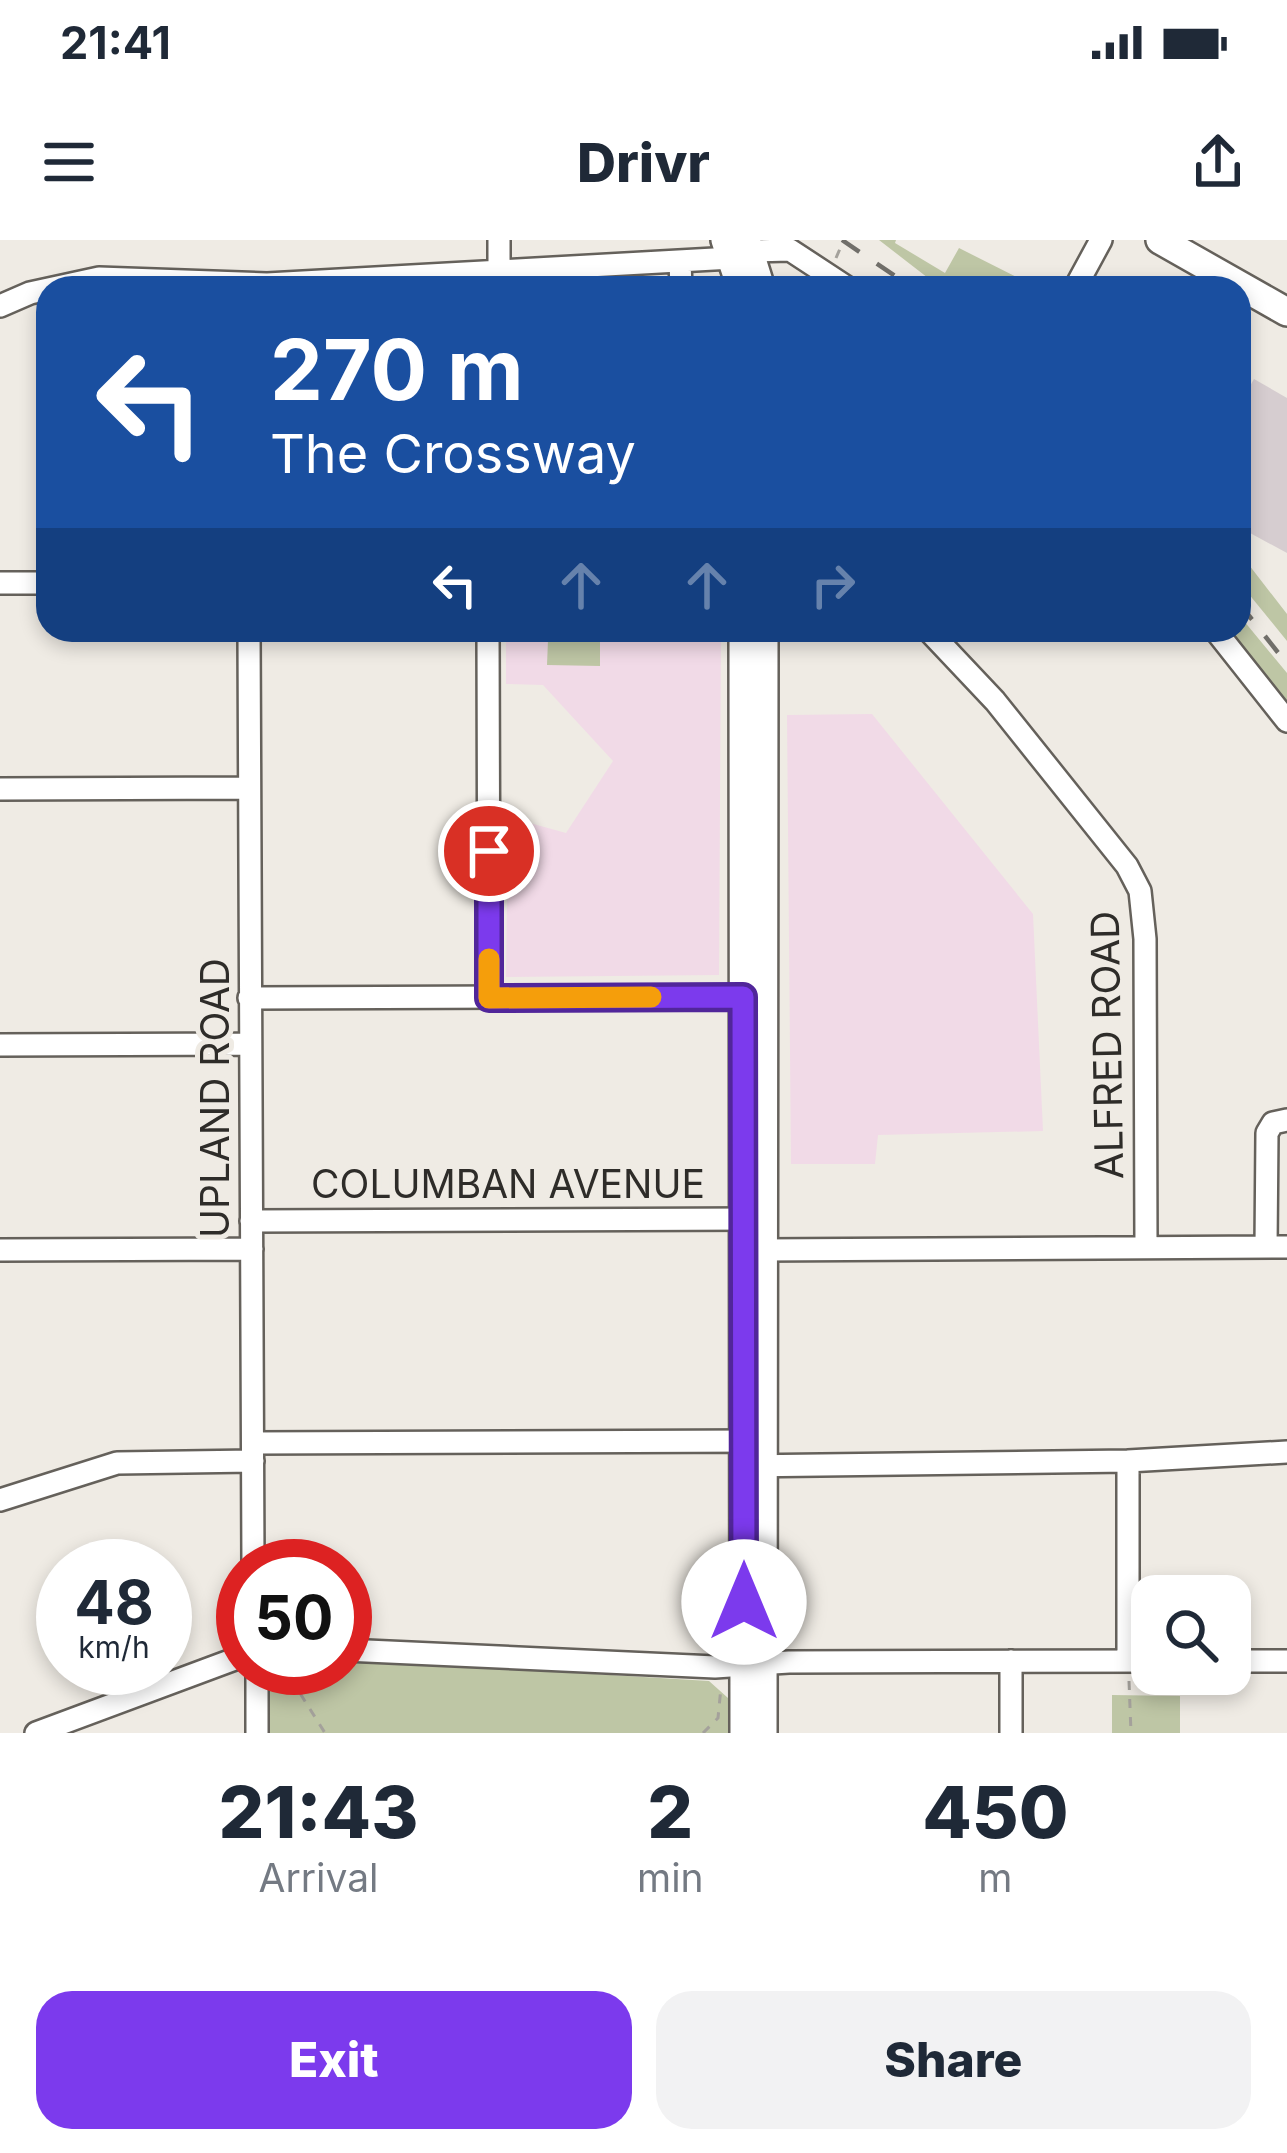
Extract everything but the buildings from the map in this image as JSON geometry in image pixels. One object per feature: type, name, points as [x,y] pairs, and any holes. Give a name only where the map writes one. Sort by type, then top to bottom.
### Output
[{"type":"main road","points":[[1160,240],[1224,276]]},
{"type":"main road","points":[[744,276],[751,246]]},
{"type":"main road","points":[[751,246],[757,276]]},
{"type":"main road","points":[[1251,292],[1287,312]]},
{"type":"main road","points":[[743,642],[754,997]]},
{"type":"main road","points":[[744,1733],[753,1665],[754,997],[764,642]]},
{"type":"main road","points":[[753,1665],[763,1733]]},
{"type":"street","points":[[491,276],[499,240]]},
{"type":"street","points":[[1082,276],[1101,240]]},
{"type":"street","points":[[628,276],[668,255],[751,246],[790,250],[830,276]]},
{"type":"street","points":[[0,306],[36,291]]},
{"type":"street","points":[[0,583],[36,583]]},
{"type":"street","name":"UPLAND ROAD","points":[[249,642],[253,1539]]},
{"type":"street","points":[[488,642],[489,998]]},
{"type":"street","name":"ALFRED ROAD","points":[[939,642],[1041,757],[1127,866],[1140,890],[1146,1247]]},
{"type":"street","points":[[1224,642],[1287,721]]},
{"type":"street","points":[[0,789],[249,788]]},
{"type":"street","points":[[249,998],[754,997]]},
{"type":"street","points":[[0,1045],[249,1044]]},
{"type":"street","points":[[754,1250],[1277,1247],[1267,1133],[1273,1123],[1287,1120]]},
{"type":"street","name":"COLUMBAN AVENUE","points":[[251,1221],[754,1219]]},
{"type":"street","points":[[0,1250],[252,1249]]},
{"type":"street","points":[[0,1500],[117,1462],[253,1452],[1128,1461],[1287,1451]]},
{"type":"street","points":[[372,1651],[673,1666],[1128,1661],[1128,1461]]},
{"type":"street","points":[[1011,1661],[1011,1733]]},
{"type":"street","points":[[1251,1661],[1287,1661]]},
{"type":"street","points":[[43,1732],[216,1666]]},
{"type":"street","points":[[257,1733],[262,1695]]},
{"type":"path","points":[[836,260],[842,244]]},
{"type":"path","points":[[1128,1661],[1131,1733]]},
{"type":"path","points":[[703,1733],[718,1718],[722,1688]]},
{"type":"path","points":[[301,1695],[325,1733]]},
{"type":"shaded area","points":[[506,642],[721,642],[719,975],[506,977],[508,817],[566,833],[613,761],[543,685],[506,684]]},
{"type":"shaded area","points":[[872,714],[1033,914],[1043,1131],[878,1135],[875,1164],[791,1164],[787,715]]},
{"type":"green space","points":[[879,240],[896,240],[945,273],[959,248],[1014,276],[926,276]]},
{"type":"green space","points":[[1251,568],[1287,614],[1287,641],[1251,597]]},
{"type":"green space","points":[[1251,630],[1287,673],[1287,710],[1236,642],[1251,642]]},
{"type":"green space","points":[[548,642],[600,642],[600,666],[547,665]]},
{"type":"green space","points":[[372,1661],[709,1681],[728,1698],[729,1733],[257,1733],[256,1695],[372,1695]]},
{"type":"green space","points":[[1112,1695],[1180,1696],[1180,1733],[1112,1733]]},
{"type":"railway","points":[[842,240],[895,276]]},
{"type":"railway","points":[[1251,618],[1287,664]]},
{"type":"slow traffic","points":[[489,959],[489,998],[651,997]]},
{"type":"route","points":[[489,851],[489,998],[743,997],[744,1602]]}]
